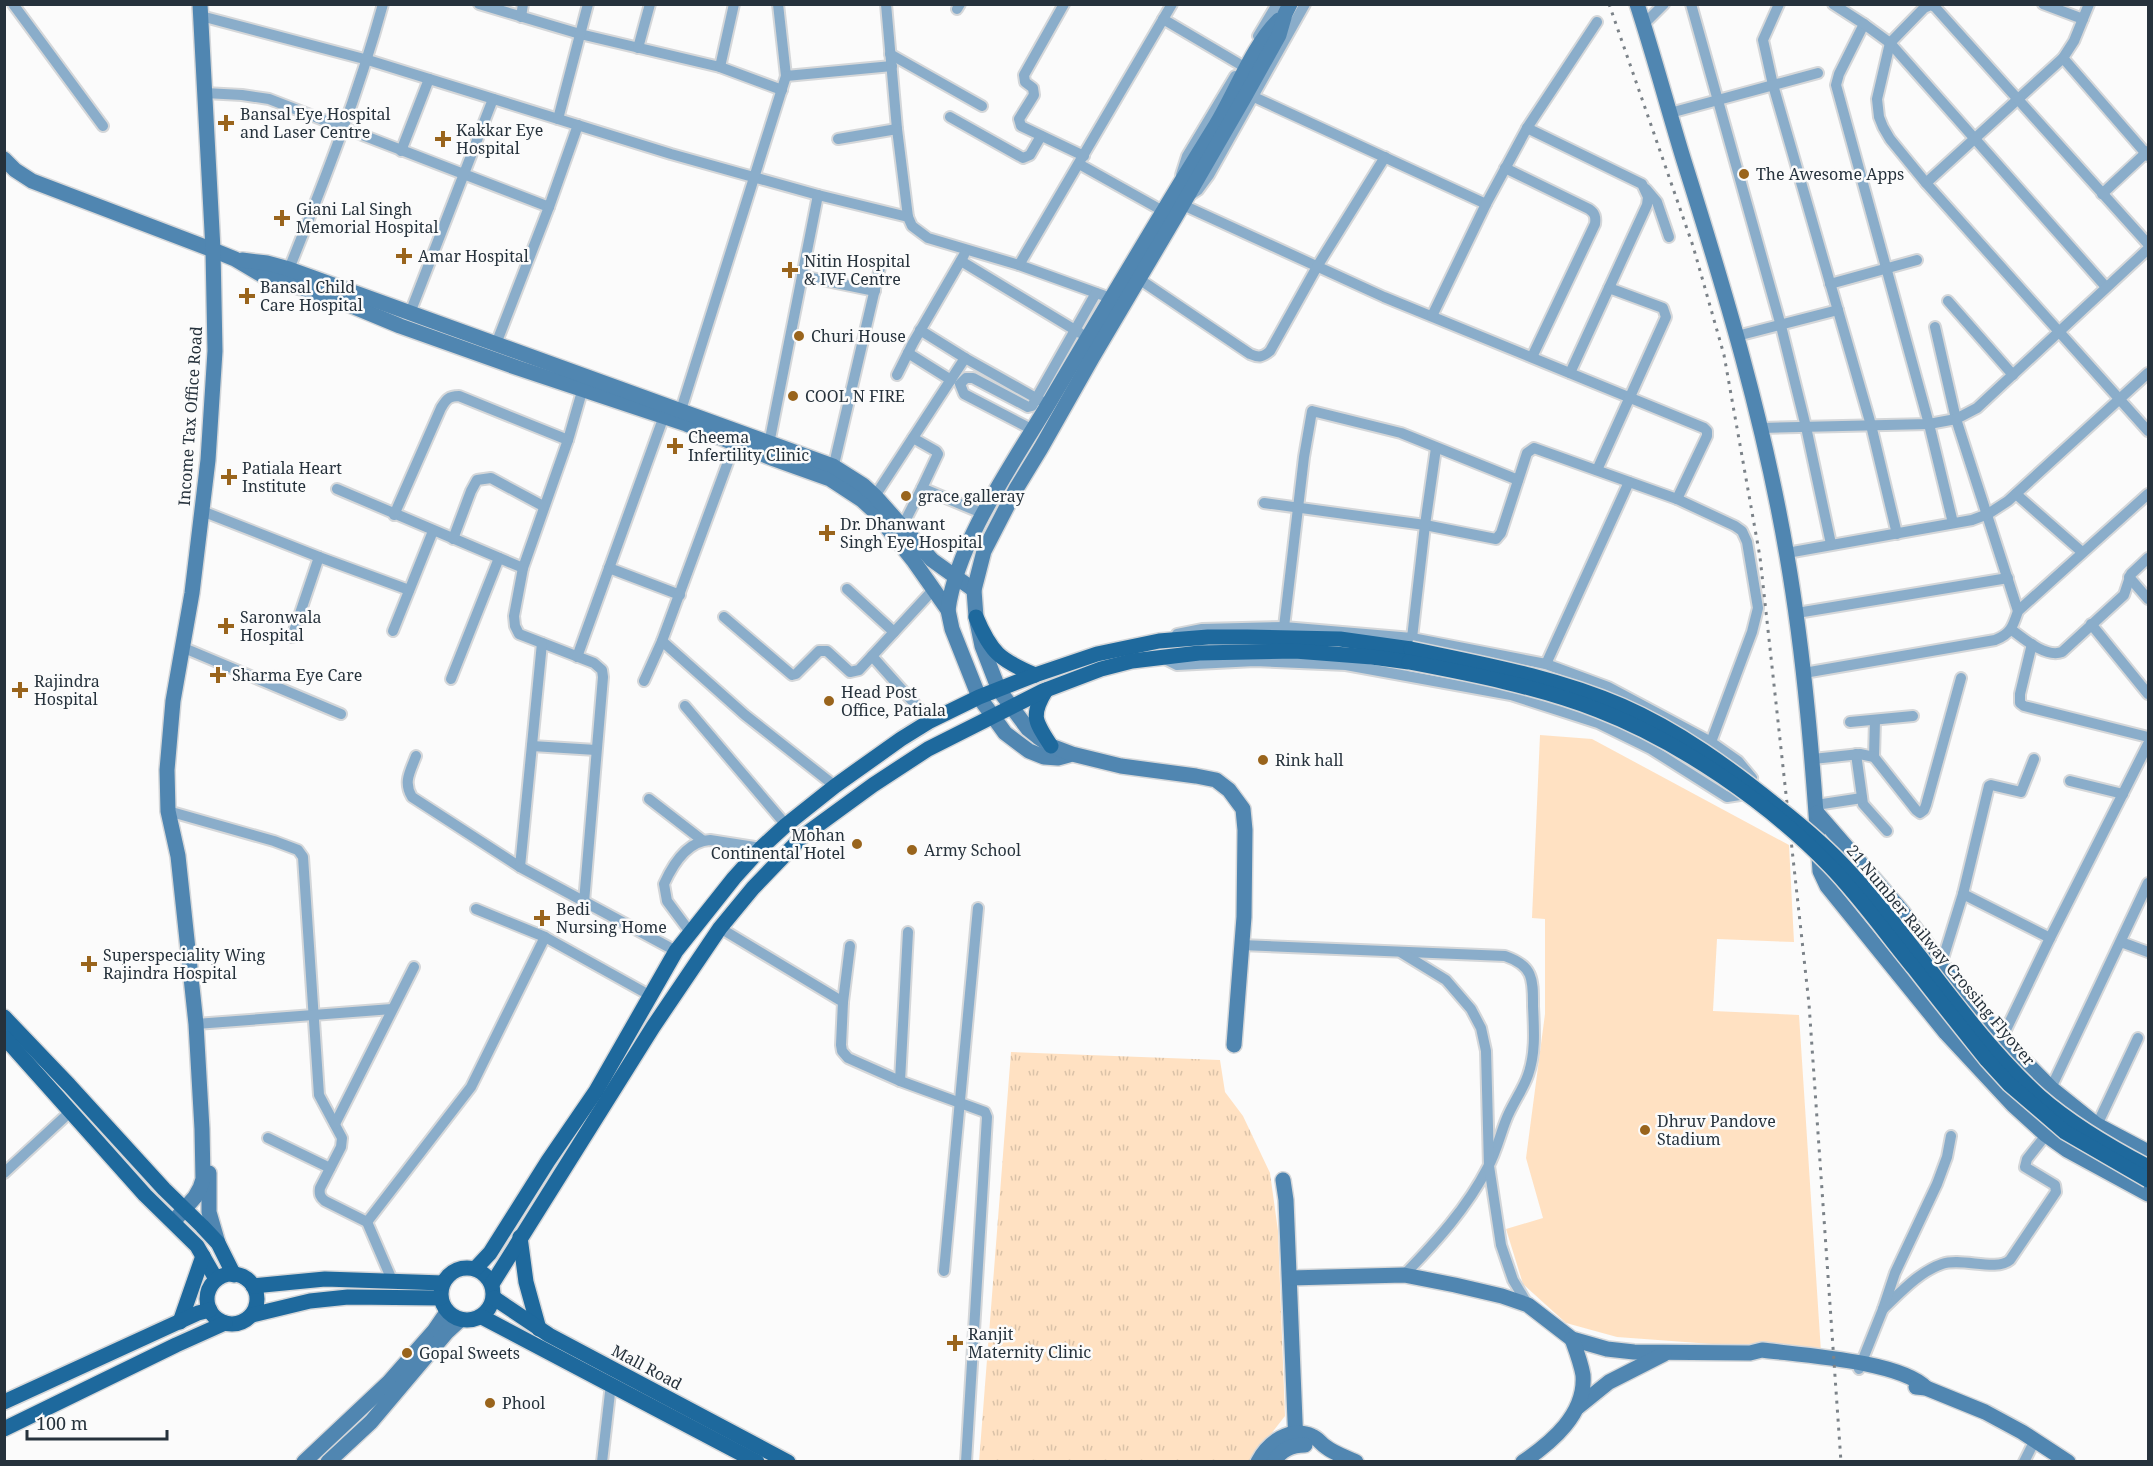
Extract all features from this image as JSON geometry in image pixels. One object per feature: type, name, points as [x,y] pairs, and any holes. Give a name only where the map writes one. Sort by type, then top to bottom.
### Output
[{"type":"main road","points":[[1072,754],[1058,758],[1044,757],[1029,751],[1005,733],[979,697],[952,628],[948,610],[954,577],[984,514],[1033,430],[1043,402],[1082,334],[1110,298],[1284,8]]},
{"type":"main road","points":[[1234,1046],[1241,945],[1245,830],[1243,809],[1229,790],[1216,780],[1121,766],[1072,754],[1051,746],[1028,729],[999,690],[982,646],[976,617],[974,590],[984,551],[1016,489],[1041,448],[1110,298],[1139,279],[1279,34],[1284,8]]},
{"type":"main road","name":"Income Tax Office Road","points":[[201,10],[213,250],[215,351],[208,460],[184,648],[172,713],[167,770],[168,811],[178,855],[196,1024],[203,1153]]},
{"type":"main road","points":[[1641,16],[1737,336],[1761,428],[1797,613],[1813,759],[1820,871],[1827,886],[2013,1105],[2046,1135],[2087,1162],[2148,1194]]},
{"type":"main road","points":[[4,159],[15,170],[32,180],[235,259],[262,275],[335,299],[400,326],[518,368],[583,388],[681,410],[769,444],[863,485],[932,560],[974,590]]},
{"type":"main road","points":[[235,259],[267,263],[289,269],[496,344],[638,401],[664,416],[749,450],[832,473],[874,511],[948,610]]},
{"type":"main road","points":[[976,617],[986,640],[999,656],[1010,664],[1035,675]]},
{"type":"main road","name":"21 Number Railway Crossing Flyover","points":[[1160,649],[1208,637],[1340,639],[1411,650],[1540,678],[1623,707],[1701,749],[1739,775],[1802,827],[1848,870],[1978,1032],[2041,1097],[2070,1121],[2148,1167]]},
{"type":"main road","points":[[475,1269],[490,1253],[548,1161],[597,1091],[676,951],[761,848],[786,825],[835,786],[930,721],[979,697],[1097,654],[1160,649]]},
{"type":"main road","points":[[253,1287],[325,1279],[392,1281],[448,1303],[467,1321],[482,1317],[487,1312],[493,1291],[520,1237],[653,1027],[720,928],[802,836],[928,749],[1046,690],[1101,669],[1132,661],[1160,649]]},
{"type":"main road","name":"21 Number Railway Crossing Flyover","points":[[1411,650],[1487,678],[1596,709],[1647,731],[1713,771],[1774,817],[1829,865],[1864,904],[1987,1060],[2009,1084],[2065,1132],[2148,1180]]},
{"type":"main road","points":[[1046,690],[1037,706],[1035,718],[1051,746]]},
{"type":"main road","points":[[1816,809],[1901,910],[1982,1020],[2051,1088],[2097,1125],[2148,1152]]},
{"type":"main road","points":[[4,1017],[164,1190],[218,1243]]},
{"type":"main road","points":[[4,1037],[145,1195],[174,1221],[203,1256],[216,1279]]},
{"type":"main road","points":[[174,1221],[200,1188],[203,1153]]},
{"type":"main road","points":[[203,1153],[210,1174],[208,1212],[218,1243],[234,1275]]},
{"type":"main road","points":[[1274,1461],[1295,1439],[1290,1278],[1283,1180]]},
{"type":"main road","points":[[520,1237],[526,1282],[539,1329]]},
{"type":"main road","points":[[180,1322],[203,1256]]},
{"type":"main road","points":[[328,1461],[371,1422],[447,1332],[448,1303],[453,1272],[467,1268],[475,1269],[488,1277],[493,1291]]},
{"type":"main road","points":[[216,1279],[234,1275],[245,1278],[253,1287],[257,1304],[252,1315]]},
{"type":"main road","points":[[1290,1278],[1404,1275],[1492,1294],[1528,1305],[1572,1339],[1622,1351],[1750,1353],[1762,1350],[1860,1366],[1914,1379],[1926,1388],[1985,1412],[2068,1461]]},
{"type":"main road","points":[[216,1279],[208,1296],[210,1310],[215,1317],[225,1323]]},
{"type":"main road","name":"Mall Road","points":[[493,1291],[539,1329],[788,1461]]},
{"type":"main road","points":[[4,1429],[186,1340],[225,1323],[243,1322],[252,1315],[310,1301],[348,1297],[448,1303]]},
{"type":"main road","points":[[304,1461],[389,1382],[434,1331],[448,1303]]},
{"type":"main road","points":[[4,1402],[210,1310]]},
{"type":"main road","name":"Mall Road","points":[[482,1317],[754,1461]]},
{"type":"main road","points":[[1523,1461],[1560,1433],[1576,1409],[1582,1390],[1583,1376],[1572,1339]]},
{"type":"main road","points":[[1576,1409],[1609,1382],[1670,1351]]},
{"type":"main road","points":[[1258,1461],[1276,1440],[1295,1439],[1326,1447],[1356,1461]]},
{"type":"street","points":[[13,4],[103,126]]},
{"type":"street","points":[[289,269],[344,129],[368,60],[384,4]]},
{"type":"street","points":[[479,4],[580,34],[720,67],[782,90]]},
{"type":"street","points":[[521,17],[524,4]]},
{"type":"street","points":[[558,119],[588,4]]},
{"type":"street","points":[[638,48],[650,4]]},
{"type":"street","points":[[720,67],[734,4]]},
{"type":"street","points":[[681,410],[786,76],[778,4]]},
{"type":"street","points":[[886,4],[897,129],[908,216],[912,226],[928,238],[1019,265],[1110,298]]},
{"type":"street","points":[[1064,4],[1024,75],[1025,82],[1033,88],[1034,94],[1018,119],[1019,124],[1163,211]]},
{"type":"street","points":[[1019,265],[1172,4]]},
{"type":"street","points":[[1305,4],[1203,184],[1185,201],[1384,297],[1704,428],[1707,436],[1677,499]]},
{"type":"street","points":[[1641,16],[1657,4]]},
{"type":"street","points":[[1641,16],[1664,4]]},
{"type":"street","points":[[1691,4],[1780,326],[1806,427],[1831,544]]},
{"type":"street","points":[[1779,4],[1763,40],[1773,85],[1871,425],[1897,534]]},
{"type":"street","points":[[1833,4],[1846,7],[1890,43],[2106,287]]},
{"type":"street","points":[[2043,4],[2083,19]]},
{"type":"street","points":[[1926,183],[2063,58],[2074,41],[2089,4]]},
{"type":"street","points":[[2148,244],[1938,9],[1931,5],[1924,8],[1890,43],[1877,99],[1879,117],[1890,139],[1926,183],[2061,331],[2148,431]]},
{"type":"street","points":[[1180,181],[1187,156],[1241,65],[1284,8]]},
{"type":"street","points":[[201,10],[755,178],[908,216]]},
{"type":"street","points":[[1163,19],[1241,65]]},
{"type":"street","points":[[1432,316],[1504,168],[1527,128],[1597,22]]},
{"type":"street","points":[[1864,24],[1839,74],[1836,85],[1929,424],[1953,523]]},
{"type":"street","points":[[2063,58],[2148,153],[2102,194]]},
{"type":"street","points":[[786,76],[891,60],[982,106]]},
{"type":"street","points":[[1670,113],[1818,73]]},
{"type":"street","points":[[402,151],[429,79]]},
{"type":"street","points":[[205,93],[242,94],[269,99],[549,207]]},
{"type":"street","points":[[1254,97],[1486,204]]},
{"type":"street","points":[[410,313],[494,99]]},
{"type":"street","points":[[950,117],[1023,158],[1030,155],[1041,136]]},
{"type":"street","points":[[496,344],[578,125]]},
{"type":"street","points":[[1527,128],[1642,184],[1657,202],[1669,237]]},
{"type":"street","points":[[838,139],[897,129]]},
{"type":"street","points":[[1139,279],[1257,357],[1264,356],[1270,351],[1318,265],[1385,157]]},
{"type":"street","points":[[1504,168],[1589,209],[1596,218],[1532,357]]},
{"type":"street","points":[[1570,373],[1647,205],[1646,188]]},
{"type":"street","points":[[769,444],[818,195]]},
{"type":"street","points":[[897,375],[967,249]]},
{"type":"street","points":[[1761,428],[1929,424],[1956,419],[1977,408],[2148,249]]},
{"type":"street","points":[[1830,284],[1917,260]]},
{"type":"street","points":[[961,261],[1082,334]]},
{"type":"street","points":[[832,473],[881,263]]},
{"type":"street","points":[[802,276],[874,291]]},
{"type":"street","points":[[1597,470],[1666,317],[1663,308],[1609,288]]},
{"type":"street","points":[[1948,301],[2013,375]]},
{"type":"street","points":[[1737,336],[1838,310]]},
{"type":"street","points":[[1935,327],[1956,419],[2018,611]]},
{"type":"street","points":[[920,330],[1043,402]]},
{"type":"street","points":[[908,353],[951,380]]},
{"type":"street","points":[[875,496],[965,358]]},
{"type":"street","points":[[1787,553],[1972,520],[1988,514],[2016,494],[2148,373]]},
{"type":"street","points":[[1033,430],[964,394],[960,384],[966,378],[973,378],[1028,407],[1043,402]]},
{"type":"street","points":[[583,388],[568,440],[523,568],[514,616],[519,634],[598,666],[603,677],[584,902]]},
{"type":"street","points":[[394,515],[441,408],[446,399],[451,396],[459,396],[568,440]]},
{"type":"street","points":[[1284,627],[1304,457],[1312,411],[1401,433],[1518,480]]},
{"type":"street","points":[[577,657],[664,416]]},
{"type":"street","points":[[902,527],[938,454],[912,438]]},
{"type":"street","points":[[644,681],[680,595],[735,444]]},
{"type":"street","points":[[1411,650],[1436,448]]},
{"type":"street","points":[[1264,504],[1425,525],[1496,539],[1501,533],[1527,453],[1534,448],[1677,499],[1742,531],[1747,542],[1757,600],[1757,615],[1711,742]]},
{"type":"street","points":[[453,539],[477,480],[491,478],[543,506]]},
{"type":"street","points":[[1546,664],[1629,482]]},
{"type":"street","points":[[922,488],[984,514]]},
{"type":"street","points":[[337,489],[523,568]]},
{"type":"street","points":[[2016,494],[2082,552]]},
{"type":"street","points":[[1804,673],[1995,640],[2005,636],[2012,630],[2018,611],[2148,494]]},
{"type":"street","points":[[202,511],[409,590]]},
{"type":"street","points":[[393,631],[432,531]]},
{"type":"street","points":[[291,637],[319,557]]},
{"type":"street","points":[[451,679],[499,558]]},
{"type":"street","points":[[2012,630],[2032,644],[2056,655],[2062,652],[2124,595],[2130,577],[2148,558]]},
{"type":"street","points":[[609,568],[680,595]]},
{"type":"street","points":[[2130,577],[2148,599]]},
{"type":"street","points":[[1797,613],[2008,578]]},
{"type":"street","points":[[848,589],[894,632]]},
{"type":"street","points":[[724,616],[792,675],[796,674],[819,651],[827,651],[850,672],[859,670],[933,590]]},
{"type":"street","points":[[2091,624],[2148,694]]},
{"type":"street","points":[[1284,627],[1411,650],[1546,664],[1608,687],[1711,742],[1738,761],[1752,778],[1740,795],[1727,797],[1651,749],[1598,723],[1511,695],[1346,665],[1255,661],[1177,665],[1160,649],[1176,634],[1202,629],[1284,627]]},
{"type":"street","points":[[662,641],[745,715],[835,786]]},
{"type":"street","points":[[520,867],[542,644]]},
{"type":"street","points":[[2032,644],[2020,703],[2024,706],[2148,737]]},
{"type":"street","points":[[184,648],[341,714]]},
{"type":"street","points":[[872,656],[930,721]]},
{"type":"street","points":[[1813,759],[1856,754],[1868,754],[1874,757],[1920,813],[1924,810],[1961,678]]},
{"type":"street","points":[[685,706],[786,825]]},
{"type":"street","points":[[1850,722],[1913,716]]},
{"type":"street","points":[[1651,749],[1665,747],[1674,738],[1672,726],[1666,717]]},
{"type":"street","points":[[1874,757],[1875,720]]},
{"type":"street","points":[[532,746],[596,750]]},
{"type":"street","points":[[2002,1038],[2049,938],[2147,748]]},
{"type":"street","points":[[1856,754],[1863,804],[1887,831]]},
{"type":"street","points":[[416,756],[406,780],[407,789],[412,797],[520,867],[676,951]]},
{"type":"street","points":[[1941,965],[1963,894],[1989,786],[1991,784],[2018,792],[2023,791],[2034,759]]},
{"type":"street","points":[[2070,781],[2123,794]]},
{"type":"street","points":[[1816,809],[1862,798]]},
{"type":"street","points":[[649,799],[702,840],[761,848]]},
{"type":"street","points":[[168,811],[274,841],[298,850],[303,857],[319,1095],[341,1134],[342,1142],[320,1188],[321,1197],[367,1222],[392,1281]]},
{"type":"street","points":[[690,932],[667,901],[664,884],[688,848],[702,840]]},
{"type":"street","points":[[2051,1088],[2148,884]]},
{"type":"street","points":[[1963,894],[2049,938]]},
{"type":"street","points":[[944,1271],[978,908]]},
{"type":"street","points":[[476,909],[546,937],[651,996]]},
{"type":"street","points":[[720,928],[843,1002]]},
{"type":"street","points":[[900,1081],[908,932]]},
{"type":"street","points":[[367,1222],[471,1087],[546,937]]},
{"type":"street","points":[[2121,942],[2148,952]]},
{"type":"street","points":[[1241,945],[1505,957],[1524,965],[1530,973],[1533,981],[1534,1029],[1532,1060],[1528,1074],[1507,1117],[1489,1166],[1454,1221],[1404,1275]]},
{"type":"street","points":[[850,946],[843,1002],[841,1045],[844,1055],[900,1081],[985,1112],[988,1125],[966,1461]]},
{"type":"street","points":[[1399,951],[1446,980],[1471,1009],[1481,1028],[1486,1051],[1489,1166],[1504,1258],[1513,1280],[1528,1305]]},
{"type":"street","points":[[335,1124],[414,967]]},
{"type":"street","points":[[196,1024],[392,1010]]},
{"type":"street","points":[[2097,1125],[2138,1038]]},
{"type":"street","points":[[4,1173],[70,1112]]},
{"type":"street","points":[[1883,1309],[1912,1281],[1943,1264],[1961,1261],[2000,1265],[2010,1260],[2056,1192],[2055,1185],[2025,1167],[2027,1159],[2046,1135]]},
{"type":"street","points":[[1860,1366],[1895,1273],[1937,1184],[1947,1157],[1951,1136]]},
{"type":"street","points":[[268,1138],[330,1168]]},
{"type":"street","points":[[602,1461],[611,1384]]},
{"type":"street","points":[[2024,1461],[2035,1440]]},
{"type":"green space","points":[[1540,735],[1592,739],[1789,845],[1794,942],[1717,939],[1713,1011],[1799,1015],[1821,1352],[1617,1337],[1566,1323],[1523,1284],[1506,1229],[1543,1218],[1526,1158],[1545,1014],[1545,919],[1532,918]]},
{"type":"green space","points":[[1011,1052],[1220,1060],[1225,1092],[1243,1116],[1270,1173],[1278,1231],[1285,1416],[1250,1461],[979,1462]]},
{"type":"railway","points":[[1609,4],[1693,246],[1724,355],[1760,557],[1809,1004],[1841,1462]]},
{"type":"place","name":"Bansal Eye Hospital and Laser Centre","points":[[226,123]]},
{"type":"place","name":"Kakkar Eye Hospital","points":[[443,139]]},
{"type":"place","name":"The Awesome Apps","points":[[1744,174]]},
{"type":"place","name":"Giani Lal Singh Memorial Hospital","points":[[282,218]]},
{"type":"place","name":"Amar Hospital","points":[[404,256]]},
{"type":"place","name":"Nitin Hospital & IVF Centre","points":[[790,270]]},
{"type":"place","name":"Bansal Child Care Hospital","points":[[247,296]]},
{"type":"place","name":"Churi House","points":[[799,336]]},
{"type":"place","name":"COOL N FIRE","points":[[793,396]]},
{"type":"place","name":"Cheema Infertility Clinic","points":[[675,446]]},
{"type":"place","name":"Patiala Heart Institute","points":[[229,477]]},
{"type":"place","name":"grace galleray","points":[[906,496]]},
{"type":"place","name":"Dr. Dhanwant Singh Eye Hospital","points":[[827,533]]},
{"type":"place","name":"Saronwala Hospital","points":[[226,626]]},
{"type":"place","name":"Sharma Eye Care","points":[[218,675]]},
{"type":"place","name":"Rajindra Hospital","points":[[20,690]]},
{"type":"place","name":"Head Post Office, Patiala","points":[[829,701]]},
{"type":"place","name":"Rink hall","points":[[1263,760]]},
{"type":"place","name":"Mohan Continental Hotel","points":[[857,844]]},
{"type":"place","name":"Army School","points":[[912,850]]},
{"type":"place","name":"Bedi Nursing Home","points":[[542,918]]},
{"type":"place","name":"Superspeciality Wing Rajindra Hospital","points":[[89,964]]},
{"type":"place","name":"Dhruv Pandove Stadium","points":[[1645,1130]]},
{"type":"place","name":"Ranjit Maternity Clinic","points":[[955,1343]]},
{"type":"place","name":"Gopal Sweets","points":[[407,1353]]},
{"type":"place","name":"Phool","points":[[490,1403]]}]
